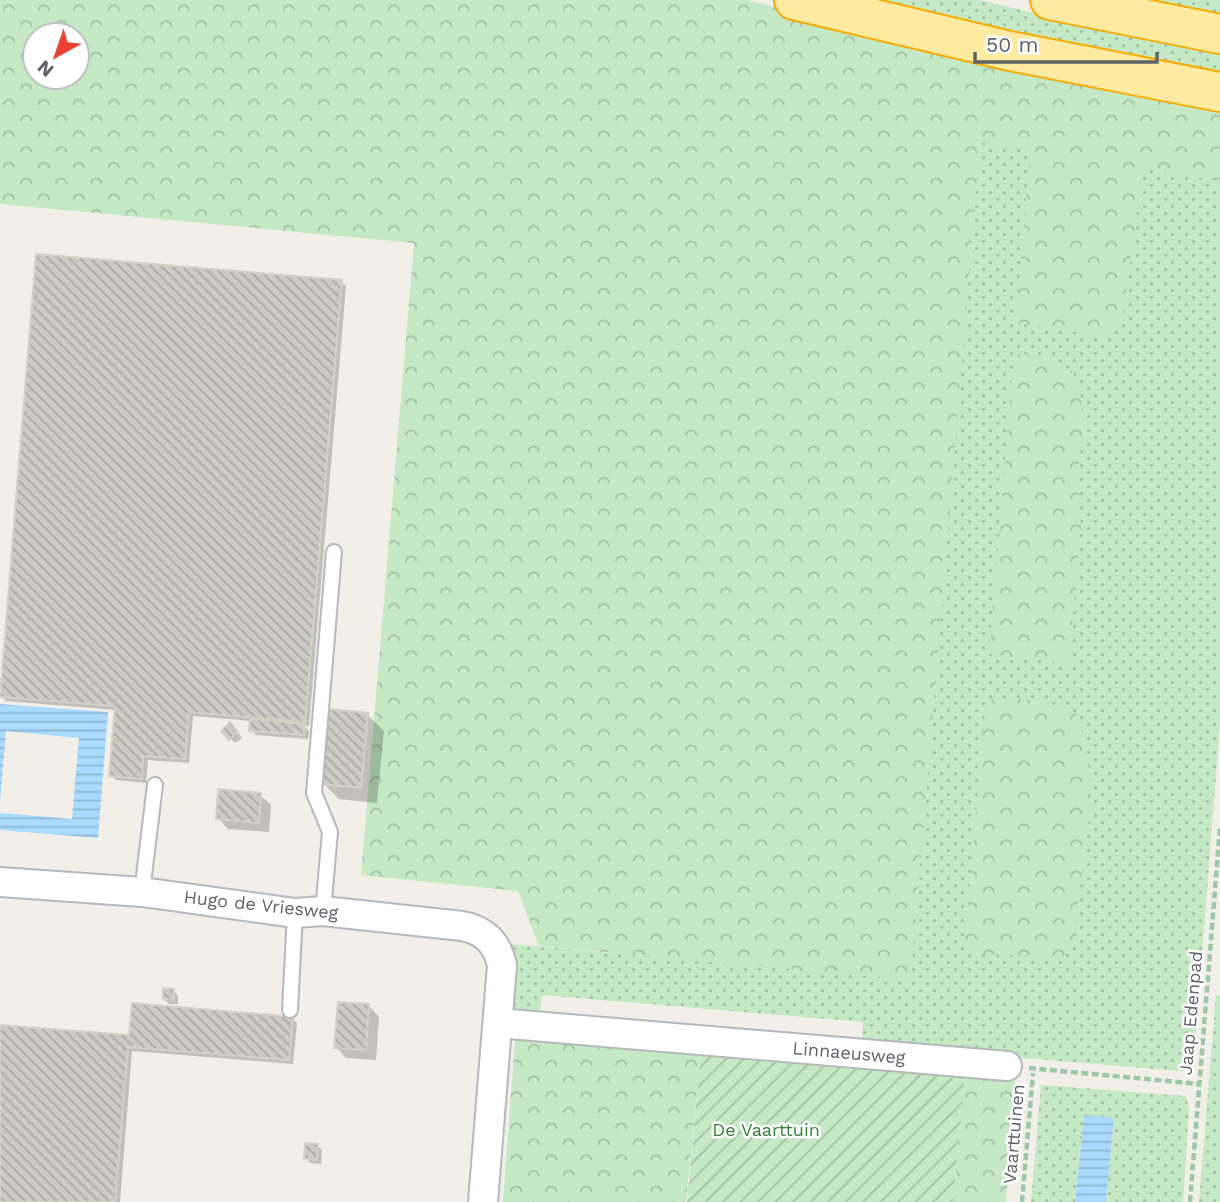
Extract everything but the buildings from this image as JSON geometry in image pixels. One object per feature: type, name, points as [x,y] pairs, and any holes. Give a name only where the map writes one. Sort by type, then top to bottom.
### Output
[{"type":"highway","points":[[794,0],[1010,51],[1220,92]]},
{"type":"highway","points":[[1050,0],[1220,34]]},
{"type":"street","name":"Hugo de Vriesweg","points":[[0,882],[142,892],[471,928],[495,945],[502,965],[498,1023]]},
{"type":"street","name":"Linnaeusweg","points":[[498,1023],[1020,1067]]},
{"type":"street","points":[[483,1202],[498,1023]]},
{"type":"lane","points":[[290,1010],[309,912],[330,832],[314,793],[334,552]]},
{"type":"lane","points":[[142,892],[155,785]]},
{"type":"path","name":"Jaap Edenpad","points":[[1190,1202],[1220,827]]},
{"type":"path","points":[[1020,1067],[1199,1084]]},
{"type":"path","name":"Vaarttuinen","points":[[1020,1067],[1022,1202]]},
{"type":"green space","points":[[0,0],[746,0],[1093,87],[1220,113],[1220,181],[1139,168],[1141,182],[1122,324],[1112,334],[1098,335],[1016,323],[1030,150],[980,142],[911,980],[539,946],[518,891],[361,875],[414,243],[0,204]]},
{"type":"green space","points":[[842,0],[980,0],[1063,20],[1220,47],[1220,80]]},
{"type":"green space","points":[[1113,0],[1220,0],[1220,19]]},
{"type":"green space","points":[[980,141],[1220,181],[1220,723],[1193,1072],[862,1045],[863,1022],[542,995],[539,1018],[523,1018],[511,1010],[510,944],[910,979]]},
{"type":"green space","points":[[1014,353],[1048,357],[1073,372],[1080,391],[1084,429],[1078,470],[1081,526],[1069,664],[989,654]]},
{"type":"green space","points":[[1004,698],[1040,701],[1077,714],[1088,755],[1091,805],[1073,939],[1063,958],[964,953],[986,700]]},
{"type":"green space","points":[[1216,995],[1220,996],[1220,1202],[1199,1202]]},
{"type":"green space","points":[[532,1036],[701,1051],[686,1202],[503,1202],[515,1041]]},
{"type":"green space","name":"De Vaarttuin","points":[[701,1051],[965,1076],[953,1202],[687,1202]]},
{"type":"green space","points":[[965,1076],[1015,1081],[1006,1202],[953,1202]]},
{"type":"green space","points":[[1041,1085],[1186,1096],[1189,1109],[1183,1202],[1106,1202],[1114,1118],[1084,1115],[1075,1202],[1031,1202]]},
{"type":"water","points":[[0,704],[108,712],[98,838],[0,830],[0,813],[72,819],[79,738],[6,731],[0,801]]},
{"type":"water","points":[[1084,1115],[1114,1118],[1106,1202],[1075,1202]]}]
